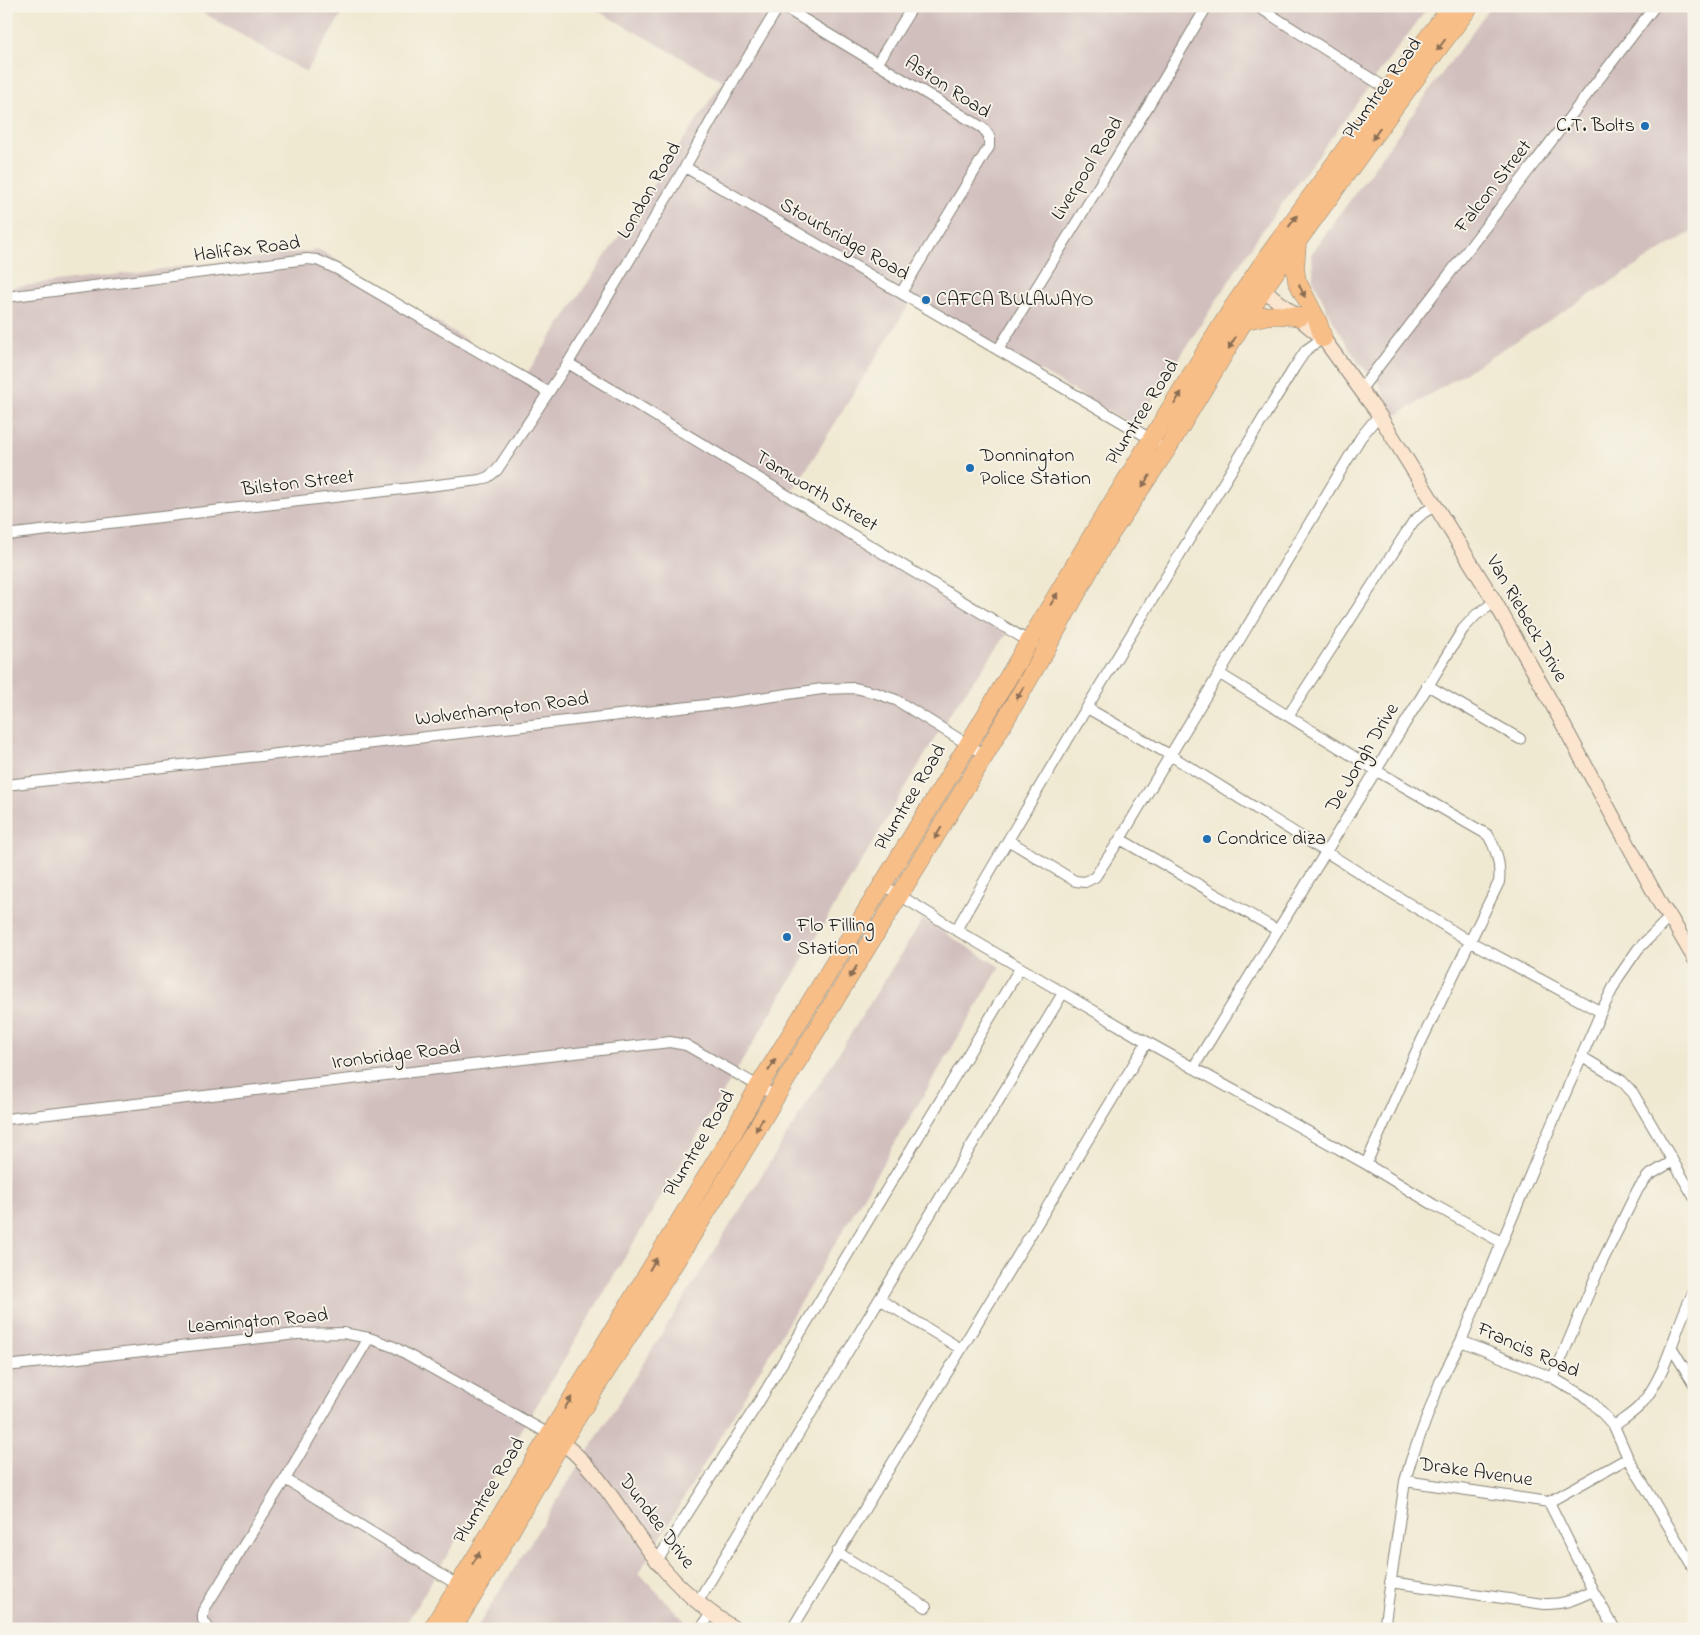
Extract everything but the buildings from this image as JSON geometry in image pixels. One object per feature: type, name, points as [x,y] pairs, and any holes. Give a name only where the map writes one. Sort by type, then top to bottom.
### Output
[{"type":"highway","name":"Plumtree Road","points":[[432,1629],[741,1156],[985,755],[1105,542],[1167,449],[1263,290],[1297,244],[1452,6]]},
{"type":"highway","name":"Plumtree Road","points":[[452,1629],[474,1595],[555,1438],[760,1086],[968,745],[1028,640],[1233,307],[1264,260],[1395,94],[1470,6]]},
{"type":"highway","points":[[1297,244],[1295,268],[1297,281],[1318,322],[1323,338]]},
{"type":"highway","points":[[1233,307],[1251,294],[1263,290],[1264,260]]},
{"type":"highway","points":[[1245,321],[1263,315],[1299,317]]},
{"type":"street","name":"Aston Road","points":[[781,6],[983,128],[989,136],[989,147],[901,293]]},
{"type":"street","name":"London Road","points":[[548,392],[568,363],[685,167],[733,82],[781,6]]},
{"type":"street","points":[[877,64],[913,6]]},
{"type":"street","name":"Liverpool Road","points":[[998,350],[1147,108],[1207,6]]},
{"type":"street","points":[[1257,6],[1395,94]]},
{"type":"street","name":"Falcon Street","points":[[1361,389],[1656,6]]},
{"type":"street","name":"Stourbridge Road","points":[[685,167],[1167,449]]},
{"type":"street","name":"Halifax Road","points":[[6,297],[307,259],[317,260],[337,269],[548,392]]},
{"type":"street","name":"Van Riebeck Drive","points":[[1263,290],[1323,338],[1379,415],[1495,602],[1662,907],[1694,958]]},
{"type":"street","points":[[956,930],[1087,708],[1294,368],[1306,350],[1323,338]]},
{"type":"street","name":"Tamworth Street","points":[[568,363],[1045,651]]},
{"type":"street","name":"Bilston Street","points":[[6,535],[480,480],[497,470],[548,392]]},
{"type":"street","points":[[1008,840],[1075,882],[1089,881],[1095,877],[1220,674],[1361,437],[1379,415]]},
{"type":"street","points":[[1288,716],[1413,522],[1435,506]]},
{"type":"street","name":"De Jongh Drive","points":[[1193,1068],[1463,629],[1476,615],[1495,602]]},
{"type":"street","points":[[1220,674],[1377,771],[1488,835],[1495,846],[1500,872],[1499,882],[1469,941],[1366,1164]]},
{"type":"street","points":[[1427,685],[1520,739]]},
{"type":"street","name":"Wolverhampton Road","points":[[6,785],[733,702],[822,689],[855,688],[896,700],[985,755]]},
{"type":"street","points":[[1087,708],[1170,755],[1469,941],[1601,1012]]},
{"type":"street","points":[[1120,839],[1278,930]]},
{"type":"street","points":[[883,884],[956,930],[1147,1042],[1366,1164],[1434,1206],[1501,1242]]},
{"type":"street","points":[[1384,1629],[1405,1481],[1413,1453],[1440,1382],[1461,1341],[1560,1102],[1601,1012],[1618,978],[1638,949],[1670,917]]},
{"type":"street","points":[[657,1561],[765,1392],[1020,968]]},
{"type":"street","points":[[697,1603],[1063,993]]},
{"type":"street","name":"Ironbridge Road","points":[[6,1119],[670,1042],[686,1045],[776,1096]]},
{"type":"street","points":[[792,1629],[1147,1042]]},
{"type":"street","points":[[1582,1057],[1622,1081],[1633,1093],[1694,1197]]},
{"type":"street","points":[[1553,1378],[1601,1264],[1638,1189],[1648,1176],[1673,1161]]},
{"type":"street","points":[[1614,1426],[1639,1407],[1646,1399],[1672,1348],[1682,1314],[1694,1290]]},
{"type":"street","points":[[880,1300],[961,1349]]},
{"type":"street","name":"Leamington Road","points":[[6,1366],[297,1334],[343,1333],[369,1338],[394,1347],[555,1438]]},
{"type":"street","points":[[208,1629],[203,1620],[203,1611],[369,1338]]},
{"type":"street","name":"Francis Road","points":[[1461,1341],[1553,1378],[1590,1400],[1614,1426],[1628,1458],[1694,1569]]},
{"type":"street","points":[[1672,1348],[1694,1384]]},
{"type":"street","name":"Dundee Drive","points":[[555,1438],[579,1457],[599,1478],[657,1561],[679,1587],[710,1614],[735,1629]]},
{"type":"street","points":[[1549,1502],[1628,1458]]},
{"type":"street","points":[[285,1479],[474,1595]]},
{"type":"street","name":"Drake Avenue","points":[[1405,1481],[1549,1502],[1593,1590],[1615,1629]]},
{"type":"street","points":[[837,1552],[926,1607]]},
{"type":"street","points":[[1390,1582],[1550,1604],[1568,1602],[1593,1590]]},
{"type":"street","points":[[701,1629],[710,1614]]},
{"type":"shaded area","points":[[191,6],[347,6],[306,72]]},
{"type":"shaded area","points":[[589,6],[1429,6],[1259,235],[1135,426],[913,298],[788,499],[1008,633],[950,713],[403,1629],[6,1629],[6,288],[320,250],[525,376],[723,81]]},
{"type":"shaded area","points":[[1491,6],[1694,6],[1694,230],[1394,417],[1380,385],[1357,361],[1329,314],[1313,279],[1311,254]]},
{"type":"shaded area","points":[[923,919],[1000,967],[639,1573],[692,1629],[476,1629]]},
{"type":"place","name":"C.T. Bolts","points":[[1645,126]]},
{"type":"place","name":"CAFCA BULAWAYO","points":[[926,300]]},
{"type":"place","name":"Donnington Police Station","points":[[970,468]]},
{"type":"place","name":"Condrice diza","points":[[1207,839]]},
{"type":"place","name":"Flo Filling Station","points":[[787,937]]}]
